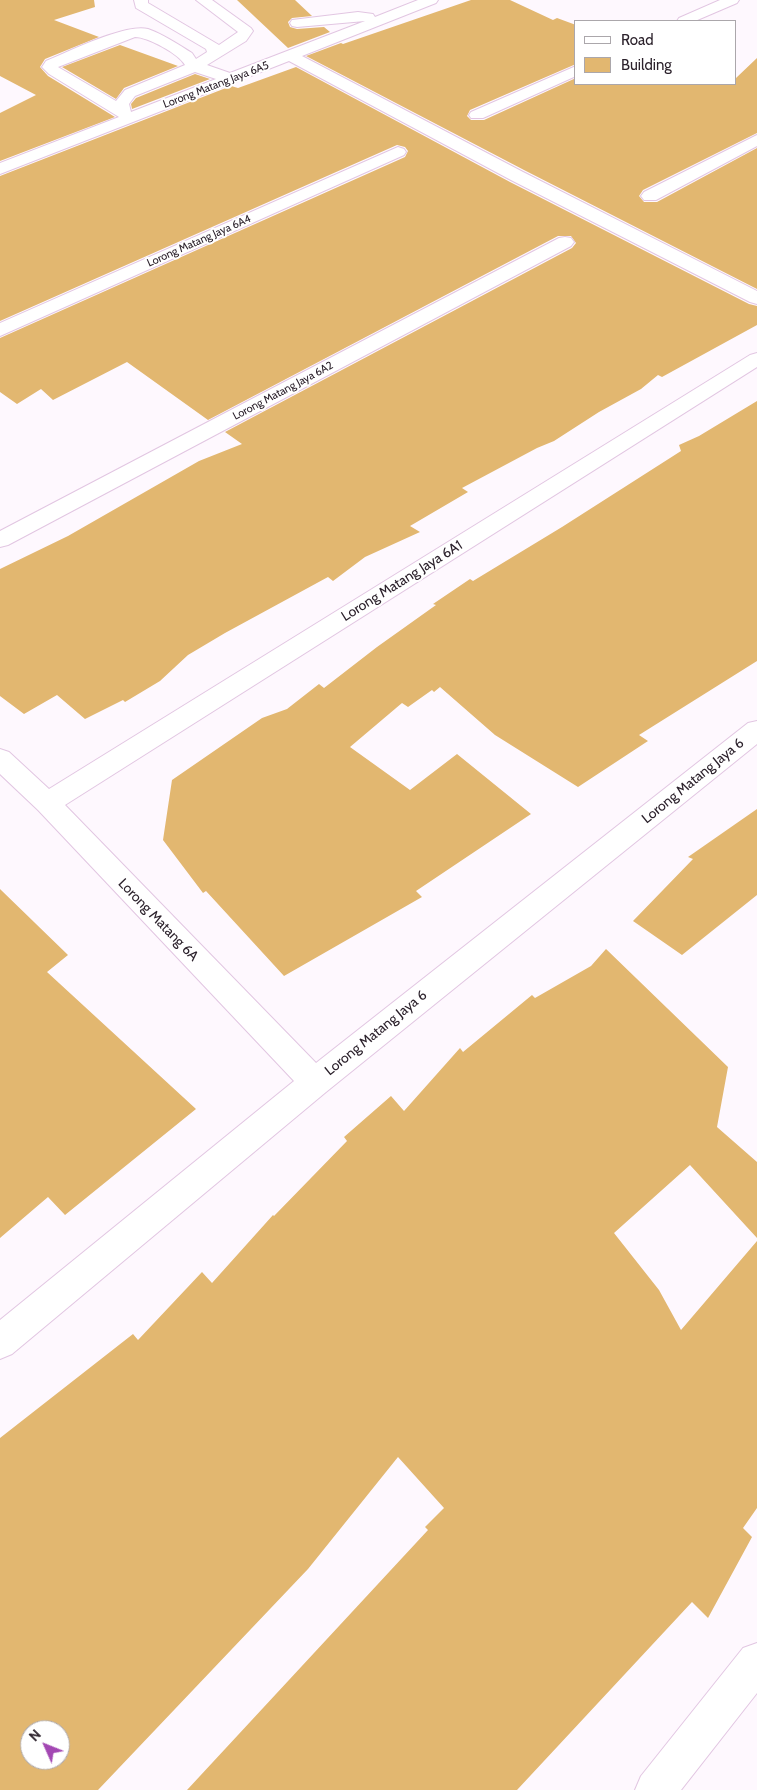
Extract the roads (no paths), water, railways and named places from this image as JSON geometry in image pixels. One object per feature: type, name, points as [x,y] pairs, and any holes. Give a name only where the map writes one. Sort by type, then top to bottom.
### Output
[{"type":"street","points":[[141,0],[141,5],[213,47],[215,53]]},
{"type":"street","points":[[125,115],[121,104],[130,93],[194,67],[241,38],[246,31],[203,0]]},
{"type":"street","name":"Lorong Matang Jaya 6A5","points":[[0,170],[125,115],[230,79],[431,0]]},
{"type":"street","points":[[686,20],[732,0]]},
{"type":"street","points":[[297,23],[358,16],[368,16],[376,22]]},
{"type":"street","points":[[125,115],[54,71],[50,67],[51,64],[122,36],[145,33],[187,56],[194,67],[206,69],[230,79]]},
{"type":"street","points":[[291,56],[526,180],[757,298]]},
{"type":"street","points":[[476,115],[574,71]]},
{"type":"street","points":[[650,196],[757,140]]},
{"type":"street","name":"Lorong Matang Jaya 6A4","points":[[0,330],[398,152]]},
{"type":"street","name":"Lorong Matang Jaya 6A2","points":[[0,540],[565,242]]},
{"type":"street","name":"Lorong Matang Jaya 6A1","points":[[46,804],[757,359]]},
{"type":"street","name":"Lorong Matang Jaya 6","points":[[0,1342],[315,1082],[757,730]]},
{"type":"street","name":"Lorong Matang 6A","points":[[0,759],[46,804],[315,1082]]},
{"type":"street","points":[[655,1790],[757,1662]]}]
